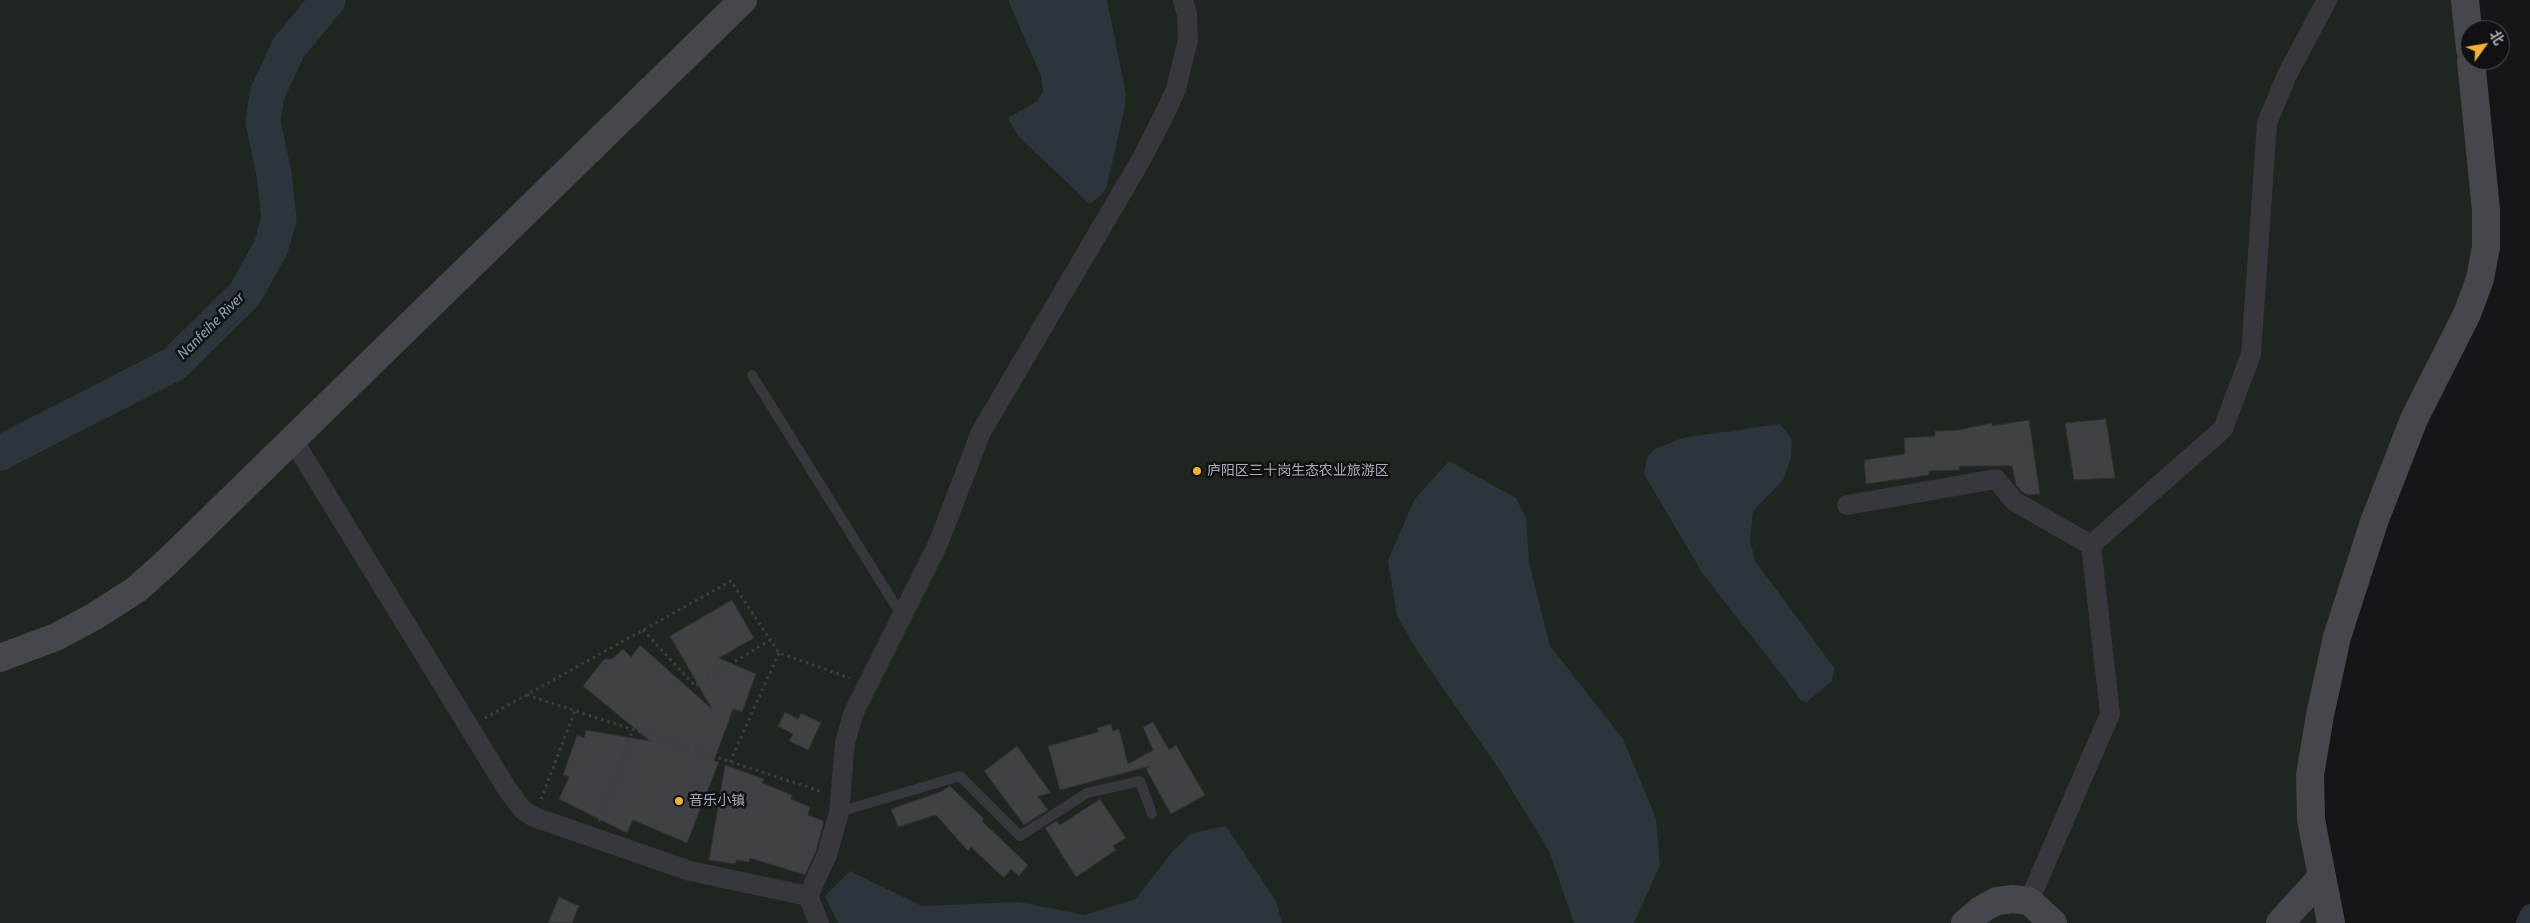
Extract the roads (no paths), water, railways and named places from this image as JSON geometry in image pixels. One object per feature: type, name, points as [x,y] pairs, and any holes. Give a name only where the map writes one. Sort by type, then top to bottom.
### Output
[{"type":"street","points":[[0,658],[56,637],[136,589],[166,564],[743,0]]},
{"type":"street","points":[[819,923],[808,896],[827,855],[840,805],[845,743],[853,714],[938,544],[981,432],[1141,160],[1166,111],[1176,89],[1188,40],[1187,14],[1183,0]]},
{"type":"street","points":[[2091,545],[2223,429],[2251,354],[2267,122],[2287,75],[2327,0]]},
{"type":"street","points":[[2465,0],[2467,20]]},
{"type":"street","points":[[2331,923],[2311,820],[2310,775],[2320,715],[2337,637],[2377,514],[2414,420],[2467,314],[2480,279],[2486,246],[2486,210],[2472,70]]},
{"type":"street","points":[[293,440],[469,727],[515,801],[523,810],[534,817],[690,871],[808,896]]},
{"type":"street","points":[[1847,505],[1996,479],[2014,501],[2091,545]]},
{"type":"street","points":[[2029,901],[2110,714],[2091,545]]},
{"type":"street","points":[[2280,923],[2321,878]]},
{"type":"street","points":[[1965,923],[1982,909],[1997,901],[2029,901],[2053,923]]},
{"type":"lane","points":[[752,375],[902,616]]},
{"type":"lane","points":[[840,805],[960,776],[1020,836],[1086,793],[1140,781],[1152,814]]},
{"type":"waterway","name":"Nanfeihe River","points":[[0,453],[174,364],[245,294],[271,247],[279,219],[274,174],[263,122],[267,94],[289,47],[328,0]]},
{"type":"waterway","points":[[2526,923],[2530,914]]},
{"type":"place","name":"庐阳区三十岗生态农业旅游区","points":[[1197,471]]},
{"type":"place","name":"音乐小镇","points":[[679,801]]}]
